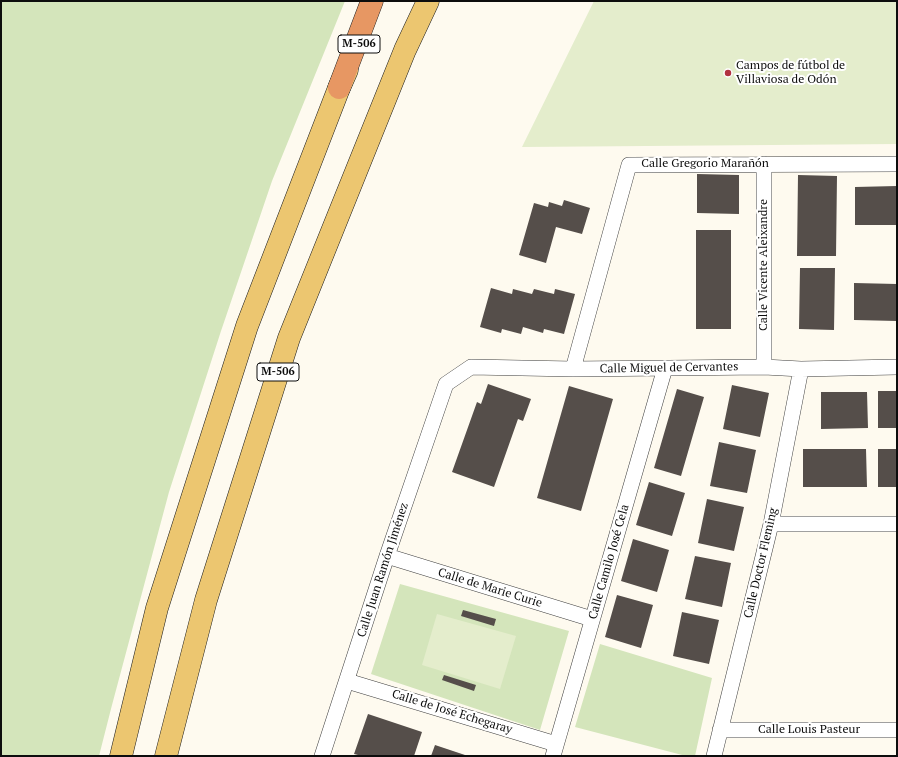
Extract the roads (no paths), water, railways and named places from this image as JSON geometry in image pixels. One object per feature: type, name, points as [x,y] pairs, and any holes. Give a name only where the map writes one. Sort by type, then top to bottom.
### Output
[{"type":"highway","points":[[339,88],[372,1]]},
{"type":"main road","name":"M-506","points":[[121,756],[157,608],[244,334],[339,88],[379,1]]},
{"type":"main road","name":"M-506","points":[[166,756],[206,600],[289,338],[405,50],[428,1]]},
{"type":"street","name":"Calle Vicente Aleixandre","points":[[764,164],[764,367]]},
{"type":"street","name":"Calle Gregorio Marañón","points":[[573,369],[630,165],[897,164]]},
{"type":"street","name":"Calle Miguel de Cervantes","points":[[446,384],[471,367],[573,369],[764,367],[801,369],[897,367]]},
{"type":"street","name":"Calle Camilo José Cela","points":[[555,750],[665,368]]},
{"type":"street","name":"Calle Doctor Fleming","points":[[714,756],[771,524],[801,369]]},
{"type":"street","name":"Calle Juan Ramón Jiménez","points":[[322,756],[387,556],[446,384]]},
{"type":"street","points":[[771,524],[897,524]]},
{"type":"street","name":"Calle de Marie Curie","points":[[387,556],[592,620]]},
{"type":"street","name":"Calle de José Echegaray","points":[[347,681],[555,750]]},
{"type":"street","name":"Calle Louis Pasteur","points":[[720,730],[897,730]]},
{"type":"place","name":"Campos de fútbol de Villaviosa de Odón","points":[[728,73]]}]
